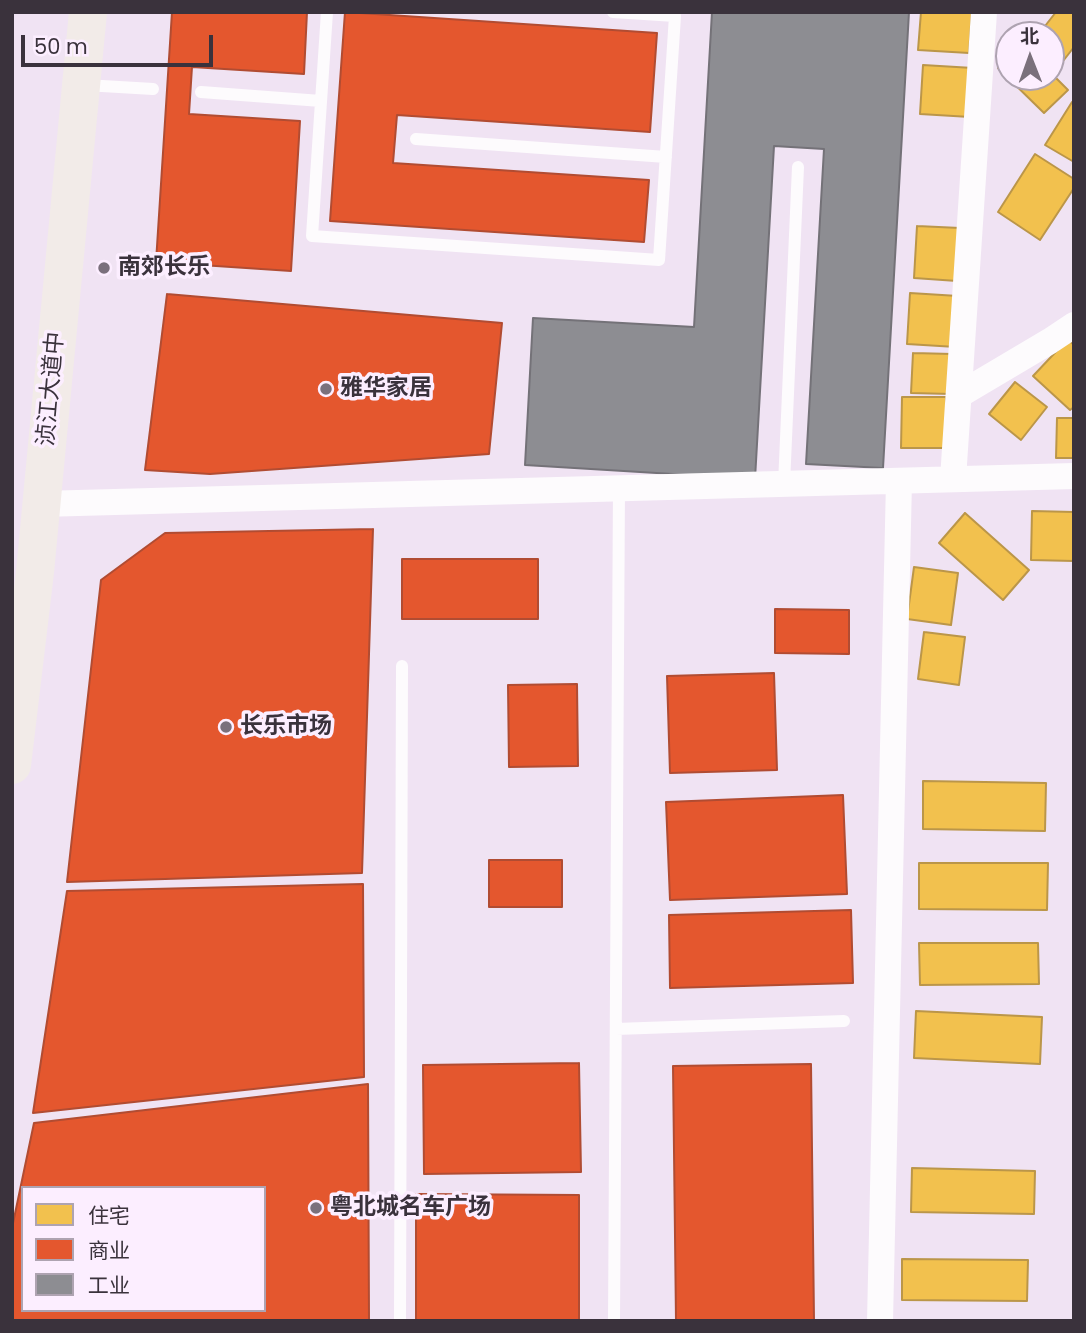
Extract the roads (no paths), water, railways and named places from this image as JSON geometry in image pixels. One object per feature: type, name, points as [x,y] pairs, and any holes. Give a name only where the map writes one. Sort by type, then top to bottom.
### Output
[{"type":"main road","name":"浈江大道中","points":[[12,765],[34,585],[88,12]]},
{"type":"street","points":[[953,479],[984,12]]},
{"type":"street","points":[[959,395],[1074,325]]},
{"type":"street","points":[[41,504],[1074,476]]},
{"type":"street","points":[[880,1321],[899,481]]},
{"type":"lane","points":[[327,12],[312,236],[659,260],[675,16],[613,12]]},
{"type":"lane","points":[[81,84],[153,89]]},
{"type":"lane","points":[[201,92],[321,101]]},
{"type":"lane","points":[[416,139],[666,157]]},
{"type":"lane","points":[[784,484],[798,167]]},
{"type":"lane","points":[[614,1321],[619,488]]},
{"type":"lane","points":[[400,1321],[402,666]]},
{"type":"lane","points":[[616,1029],[844,1021]]},
{"type":"place","name":"南郊长乐","points":[[104,268]]},
{"type":"place","name":"雅华家居","points":[[326,389]]},
{"type":"place","name":"长乐市场","points":[[226,727]]},
{"type":"place","name":"粤北城名车广场","points":[[316,1208]]}]
